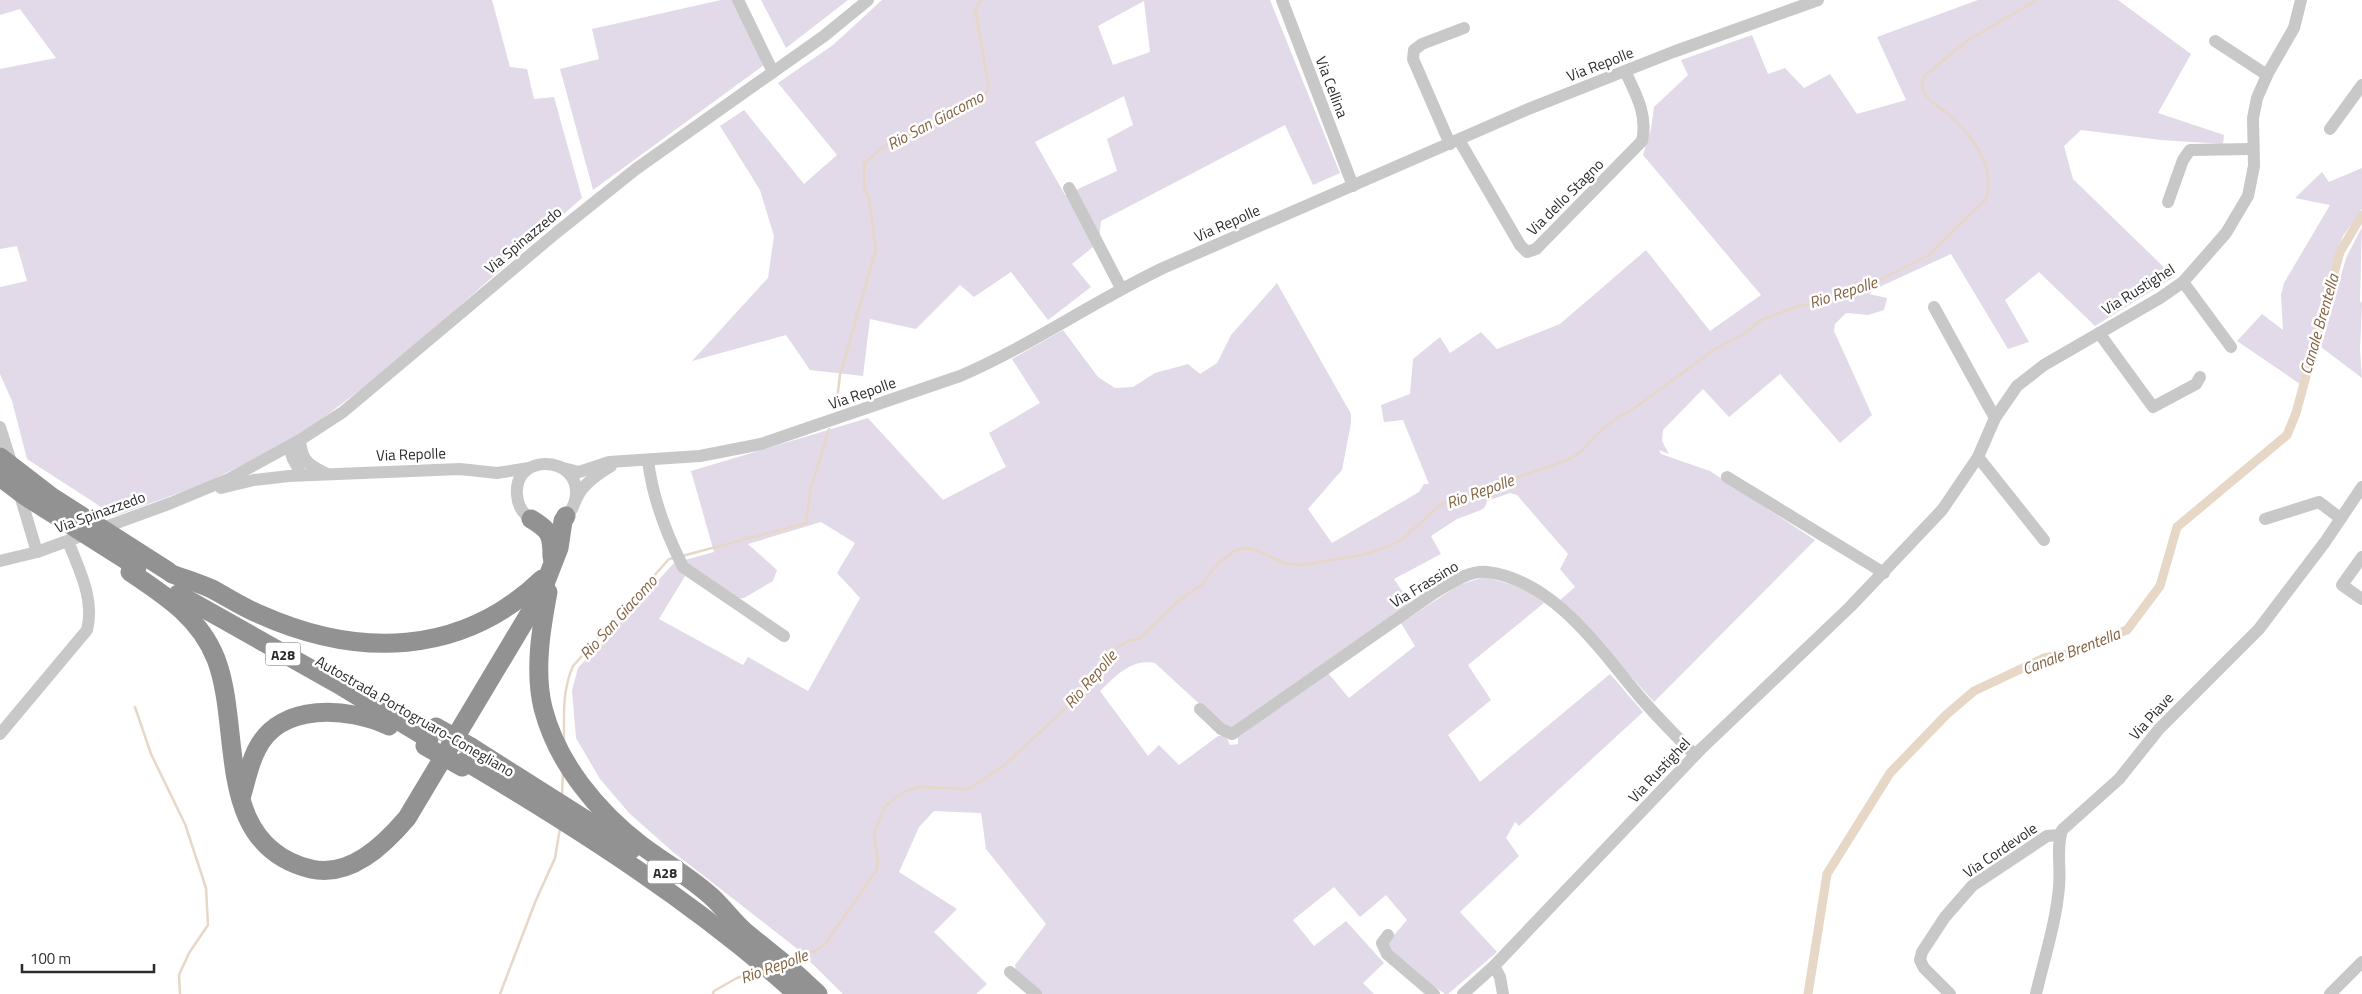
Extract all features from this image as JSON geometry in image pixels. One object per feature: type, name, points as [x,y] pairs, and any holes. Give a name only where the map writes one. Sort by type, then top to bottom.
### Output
[{"type":"highway","name":"Autostrada Portogruaro-Conegliano","points":[[0,457],[52,497],[430,737]]},
{"type":"highway","points":[[0,477],[65,530],[134,570],[187,614],[205,636],[216,660],[224,686],[233,767],[241,798],[251,825],[279,856],[298,866],[318,870],[357,862],[374,852],[390,838],[407,818],[541,594],[559,548],[563,521],[569,513]]},
{"type":"highway","points":[[531,519],[544,526],[552,540],[552,569],[540,643],[540,683],[543,708],[556,741],[589,795],[624,831],[713,898],[746,939]]},
{"type":"highway","points":[[170,572],[210,588],[258,614],[310,633],[348,642],[403,643],[462,631],[495,616],[522,599],[552,569]]},
{"type":"highway","name":"Autostrada Portogruaro-Conegliano","points":[[134,570],[550,804],[691,889],[797,987],[818,994]]},
{"type":"highway","points":[[241,798],[257,748],[283,722],[302,715],[332,711],[372,717],[430,737]]},
{"type":"highway","name":"Autostrada Portogruaro-Conegliano","points":[[466,758],[512,788],[550,804]]},
{"type":"street","points":[[738,0],[772,72]]},
{"type":"street","name":"Via Spinazzedo","points":[[0,562],[37,552],[209,488],[295,443],[343,412],[556,233],[636,169],[824,36],[868,0]]},
{"type":"street","name":"Via Cellina","points":[[1282,0],[1353,186]]},
{"type":"street","name":"Via Repolle","points":[[209,488],[224,488],[254,480],[327,474],[460,469],[497,473],[546,463],[579,472],[609,462],[700,456],[761,444],[960,376],[990,363],[1121,288],[1526,110],[1741,26],[1818,0]]},
{"type":"street","name":"Via Rustighel","points":[[1463,994],[1494,966],[1695,755],[1884,573],[1945,506],[1978,456],[1995,418],[2018,386],[2044,365],[2183,282],[2226,233],[2248,196],[2254,166],[2252,149],[2257,98],[2294,28],[2301,0]]},
{"type":"street","points":[[1454,142],[1413,59],[1414,50],[1422,44],[1464,28]]},
{"type":"street","points":[[2215,40],[2268,75]]},
{"type":"street","name":"Via dello Stagno","points":[[1454,142],[1520,245],[1527,252],[1536,249],[1642,141],[1645,130],[1644,116],[1625,71]]},
{"type":"street","points":[[2330,129],[2362,85]]},
{"type":"street","points":[[2168,202],[2183,160],[2190,150],[2252,149]]},
{"type":"street","points":[[1069,188],[1121,288]]},
{"type":"street","points":[[2183,282],[2231,347]]},
{"type":"street","points":[[1934,307],[1995,418]]},
{"type":"street","name":"Via Rustighel","points":[[2099,333],[2153,407],[2196,384],[2200,377]]},
{"type":"street","points":[[0,427],[37,552]]},
{"type":"street","points":[[295,443],[302,456],[313,468],[327,474]]},
{"type":"street","points":[[295,443],[293,459],[296,476]]},
{"type":"street","points":[[1978,456],[2044,540]]},
{"type":"street","points":[[648,460],[650,477],[674,549],[683,567],[784,636]]},
{"type":"street","name":"Via Repolle","points":[[569,513],[582,489],[599,473],[620,461]]},
{"type":"street","name":"Via Repolle","points":[[257,464],[296,476]]},
{"type":"street","points":[[517,500],[518,482],[529,468]]},
{"type":"street","points":[[497,473],[509,484],[524,514],[531,519],[549,523],[569,513],[577,491],[575,482],[563,468]]},
{"type":"street","points":[[1727,477],[1884,573]]},
{"type":"street","name":"Via Piave","points":[[2060,835],[2066,825],[2119,779],[2159,730],[2259,629],[2320,549],[2362,487]]},
{"type":"street","points":[[2265,519],[2319,502],[2340,518]]},
{"type":"street","points":[[0,734],[86,630],[90,613],[89,602],[68,541]]},
{"type":"street","points":[[2362,557],[2342,586],[2362,599]]},
{"type":"street","name":"Via Frassino","points":[[1200,709],[1221,729],[1232,734],[1434,593],[1468,574],[1486,572],[1535,588],[1560,606],[1652,712],[1695,755]]},
{"type":"street","points":[[2036,994],[2058,895],[2060,835]]},
{"type":"street","name":"Via Cordevole","points":[[1950,994],[1924,968],[1920,960],[1922,952],[1944,917],[1972,886],[2047,836],[2060,835]]},
{"type":"street","points":[[1388,935],[1382,943],[1387,954],[1434,994]]},
{"type":"street","points":[[2330,994],[2362,962]]},
{"type":"street","points":[[1494,966],[1500,977],[1503,994]]},
{"type":"street","points":[[1010,972],[1036,994]]},
{"type":"shaded area","points":[[0,0],[492,0],[510,67],[527,69],[534,99],[554,97],[582,198],[394,364],[297,438],[204,484],[115,516],[27,459],[12,401],[0,374],[0,287],[27,281],[17,246],[0,249],[0,69],[56,58],[20,9],[0,15]]},
{"type":"shaded area","points":[[721,0],[733,0],[764,65],[593,190],[560,69],[599,59],[592,29]]},
{"type":"shaded area","points":[[761,0],[848,0],[786,48]]},
{"type":"shaded area","points":[[882,0],[1270,0],[1340,173],[1313,185],[1285,125],[1101,221],[1099,242],[1072,264],[1091,287],[1048,320],[1011,272],[974,297],[960,285],[916,329],[870,319],[863,376],[810,370],[786,335],[692,361],[768,278],[774,236],[760,190],[720,126],[744,110],[804,184],[837,155],[778,83],[833,45]],"holes":[[[1144,1],[1150,52],[1113,65],[1098,26]],[[1124,96],[1133,125],[1107,139],[1117,171],[1065,195],[1035,142]]]},
{"type":"shaded area","points":[[1978,0],[2118,0],[2191,54],[2158,113],[2224,135],[2223,144],[2161,140],[2081,130],[2064,146],[2073,179],[2174,277],[2095,326],[2039,272],[2005,300],[2029,342],[2008,349],[1951,254],[1875,289],[1869,294],[1887,298],[1884,310],[1868,315],[1846,313],[1835,324],[1834,331],[1872,415],[1840,443],[1780,374],[1729,417],[1703,389],[1663,430],[1662,441],[1669,454],[1659,450],[1661,454],[1710,471],[1815,540],[1654,702],[1587,628],[1559,601],[1575,587],[1560,569],[1568,554],[1517,495],[1510,493],[1487,501],[1485,507],[1481,510],[1457,519],[1431,536],[1441,554],[1394,579],[1410,603],[1230,728],[1220,723],[1155,663],[1146,662],[1131,666],[1118,674],[1100,691],[1148,756],[1159,745],[1179,765],[1218,736],[1226,736],[1230,745],[1238,744],[1238,737],[1328,673],[1349,698],[1415,646],[1401,623],[1459,585],[1484,577],[1531,590],[1544,603],[1468,665],[1491,700],[1448,735],[1480,782],[1610,674],[1643,712],[1519,826],[1515,822],[1506,838],[1519,856],[1460,912],[1497,952],[1448,994],[1445,994],[1397,960],[1387,949],[1388,942],[1407,920],[1386,895],[1360,917],[1334,887],[1293,920],[1314,946],[1346,921],[1384,963],[1363,983],[1374,994],[1041,994],[1016,972],[1015,965],[1046,924],[986,849],[981,813],[934,811],[919,827],[899,872],[957,909],[934,932],[987,984],[976,994],[843,994],[795,947],[673,852],[629,813],[600,779],[576,738],[572,690],[578,668],[674,563],[714,552],[691,471],[868,418],[943,500],[1006,467],[989,433],[1040,403],[1012,359],[1063,330],[1098,377],[1115,388],[1133,387],[1155,373],[1188,364],[1200,374],[1217,363],[1231,335],[1277,283],[1351,414],[1342,470],[1308,509],[1332,543],[1419,492],[1424,484],[1429,484],[1403,420],[1384,422],[1381,405],[1410,394],[1413,359],[1440,337],[1450,353],[1481,332],[1497,349],[1560,324],[1646,250],[1710,331],[1761,295],[1643,155],[1651,129],[1654,107],[1688,75],[1681,60],[1752,35],[1768,74],[1785,68],[1804,88],[1830,74],[1857,114],[1906,100],[1877,37]],"holes":[[[821,522],[855,543],[837,573],[860,598],[808,691],[748,657],[743,665],[659,619],[690,568],[735,599],[744,598],[773,581],[777,570],[748,544]]]},
{"type":"shaded area","points":[[2362,168],[2362,209],[2343,236],[2335,256],[2300,384],[2237,341],[2262,314],[2283,330],[2281,295],[2284,283],[2330,205],[2295,198],[2322,172],[2329,182]]},
{"type":"shaded area","points":[[2362,227],[2360,350],[2362,378],[2321,347],[2346,258]]},
{"type":"waterway","name":"Rio San Giacomo","points":[[836,408],[840,375],[876,249],[869,199],[864,186],[864,163],[890,142],[908,136],[982,99],[989,88],[975,9],[981,0]]},
{"type":"waterway","name":"Rio Repolle","points":[[789,959],[815,951],[825,944],[876,871],[878,863],[874,832],[886,805],[904,792],[918,787],[969,789],[1002,767],[1065,709],[1091,680],[1112,651],[1128,641],[1140,638],[1177,602],[1204,583],[1220,562],[1234,551],[1244,548],[1256,550],[1284,563],[1300,565],[1362,555],[1389,546],[1403,539],[1441,504],[1565,461],[1581,452],[1597,434],[1614,420],[1633,409],[1715,349],[1744,334],[1761,320],[1793,308],[1861,289],[1928,256],[1986,199],[1988,186],[1984,161],[1978,149],[1962,128],[1925,94],[1922,89],[1924,76],[1968,40],[2037,0]]},
{"type":"waterway","name":"Canale Brentella","points":[[1808,994],[1827,874],[1890,773],[1946,715],[1974,691],[2044,658],[2066,654],[2127,630],[2160,586],[2177,527],[2287,435],[2296,413],[2340,252],[2362,215]]},
{"type":"waterway","name":"Rio San Giacomo","points":[[682,556],[806,523],[810,491],[829,429]]},
{"type":"waterway","name":"Rio San Giacomo","points":[[564,742],[565,694],[573,666],[669,559],[674,558]]},
{"type":"waterway","points":[[135,707],[151,754],[185,824],[206,888],[208,925],[189,953],[179,975],[180,994]]},
{"type":"waterway","name":"Rio San Giacomo","points":[[562,795],[563,773]]},
{"type":"waterway","name":"Rio San Giacomo","points":[[500,994],[536,900],[555,858],[560,828]]},
{"type":"waterway","name":"Rio Repolle","points":[[713,994],[714,991],[737,978],[758,970]]}]
